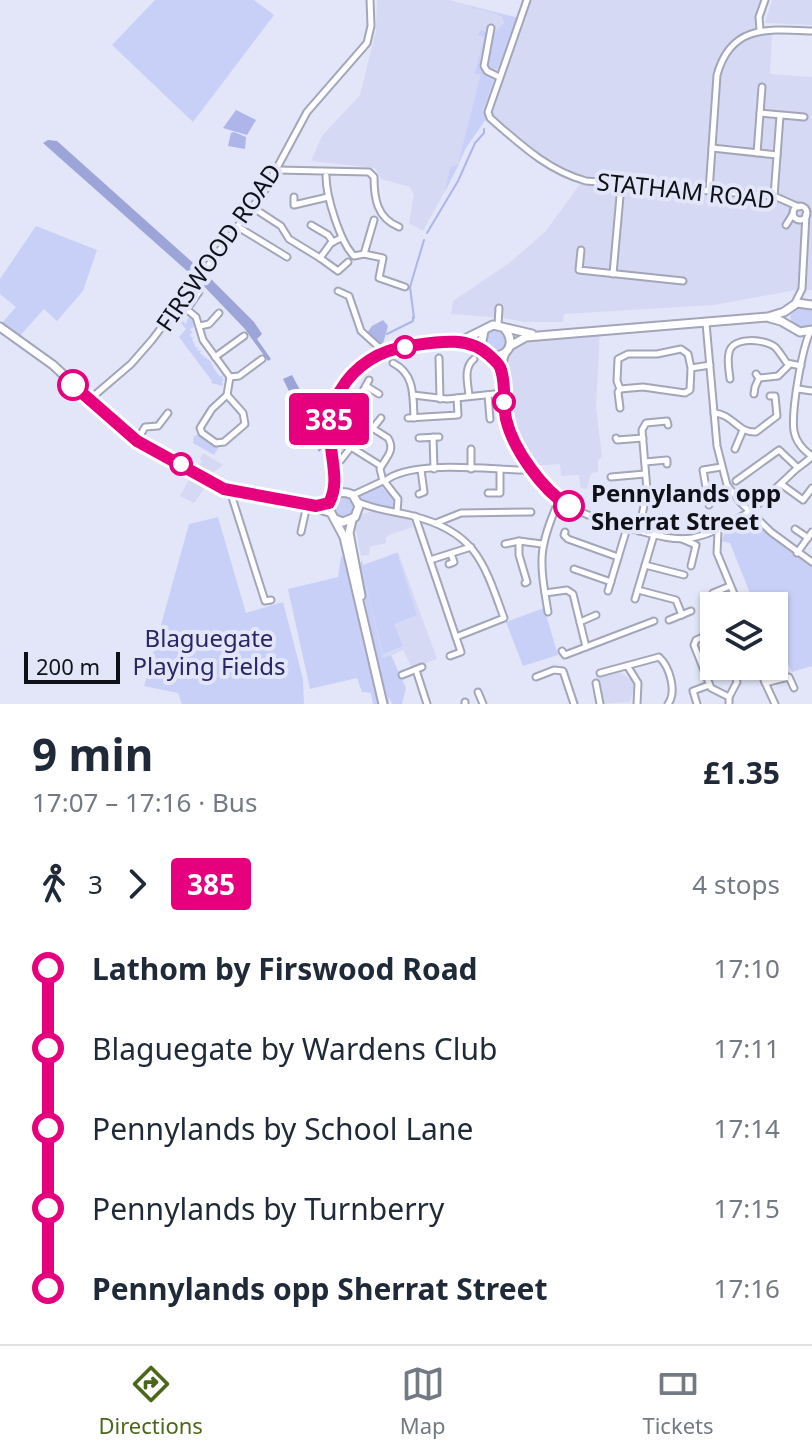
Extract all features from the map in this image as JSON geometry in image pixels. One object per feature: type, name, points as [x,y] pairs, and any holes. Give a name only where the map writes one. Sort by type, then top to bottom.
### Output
[{"type":"main road","points":[[350,547],[332,508],[335,480],[328,438],[329,420],[338,393],[353,373],[369,360],[392,350],[460,342],[501,355],[522,338],[768,317],[802,302],[812,305]]},
{"type":"main road","points":[[792,307],[788,316],[794,330]]},
{"type":"main road","points":[[768,317],[782,321],[794,330],[812,330]]},
{"type":"main road","points":[[501,326],[509,334],[509,348]]},
{"type":"main road","points":[[460,342],[486,329],[501,326],[542,335]]},
{"type":"main road","points":[[0,327],[53,365],[137,441],[211,482],[230,491],[332,508],[343,522],[354,517]]},
{"type":"main road","points":[[485,351],[480,341],[486,329]]},
{"type":"main road","points":[[335,480],[343,492],[355,498],[349,533],[350,547],[383,704]]},
{"type":"main road","points":[[332,508],[343,492]]},
{"type":"street","name":"FIRSWOOD ROAD","points":[[89,400],[131,364],[238,227],[277,170],[307,112],[367,43],[371,26],[370,0]]},
{"type":"street","name":"STATHAM ROAD","points":[[527,0],[488,112],[530,153],[560,172],[586,181],[774,196],[787,200],[796,214]]},
{"type":"street","points":[[761,30],[759,17],[765,0]]},
{"type":"street","points":[[491,28],[484,66],[499,77]]},
{"type":"street","points":[[709,191],[717,75],[721,62],[737,42],[761,30],[812,31]]},
{"type":"street","points":[[757,153],[762,87]]},
{"type":"street","points":[[760,113],[804,117]]},
{"type":"street","points":[[774,196],[780,116]]},
{"type":"street","points":[[712,148],[777,155]]},
{"type":"street","points":[[277,170],[369,172],[374,177],[374,193],[380,214],[399,227]]},
{"type":"street","points":[[326,176],[328,197],[341,238],[354,256],[364,254],[383,258],[379,278],[405,287]]},
{"type":"street","points":[[613,274],[621,185]]},
{"type":"street","points":[[294,197],[294,205],[328,197]]},
{"type":"street","points":[[252,207],[281,226],[289,239],[338,271],[348,262]]},
{"type":"street","points":[[792,307],[802,289],[807,234],[805,210],[796,214]]},
{"type":"street","points":[[796,214],[806,214]]},
{"type":"street","points":[[796,214],[807,234]]},
{"type":"street","points":[[364,254],[374,220]]},
{"type":"street","points":[[311,225],[328,235],[333,242]]},
{"type":"street","points":[[238,227],[287,257]]},
{"type":"street","points":[[320,258],[333,242],[341,238]]},
{"type":"street","points":[[581,250],[579,270],[683,281]]},
{"type":"street","points":[[802,289],[812,305]]},
{"type":"street","points":[[338,291],[349,296],[361,331],[382,350]]},
{"type":"street","points":[[187,309],[199,292]]},
{"type":"street","points":[[180,304],[196,317],[203,340],[230,377],[227,395],[212,409],[200,428],[216,443],[224,442],[245,424],[243,413],[227,395]]},
{"type":"street","points":[[499,308],[501,326]]},
{"type":"street","points":[[200,326],[209,324],[219,313]]},
{"type":"street","points":[[706,323],[721,467],[731,491],[749,512],[812,562]]},
{"type":"street","points":[[794,330],[805,346]]},
{"type":"street","points":[[681,539],[718,531],[749,512],[812,456],[800,445],[794,432],[801,366],[812,330]]},
{"type":"street","points":[[215,357],[244,336]]},
{"type":"street","points":[[728,379],[729,351],[740,342],[768,343],[789,364],[801,366]]},
{"type":"street","points":[[509,348],[501,370],[507,422],[536,476],[550,494],[582,513],[696,545],[691,566]]},
{"type":"street","points":[[620,389],[643,387],[685,393],[692,383],[688,354],[681,349],[657,354],[621,355],[617,381],[620,408]]},
{"type":"street","points":[[485,351],[501,370]]},
{"type":"street","points":[[439,358],[440,399]]},
{"type":"street","points":[[230,377],[239,376],[262,359]]},
{"type":"street","points":[[469,396],[467,371],[474,359]]},
{"type":"street","points":[[393,363],[403,368],[410,377],[413,395],[411,418],[458,415],[457,398]]},
{"type":"street","points":[[754,394],[758,376],[778,376],[789,364]]},
{"type":"street","points":[[691,368],[710,365]]},
{"type":"street","points":[[346,422],[368,383],[379,394]]},
{"type":"street","points":[[798,389],[812,391]]},
{"type":"street","points":[[413,395],[440,399],[504,393]]},
{"type":"street","points":[[488,395],[490,419]]},
{"type":"street","points":[[714,413],[729,417],[743,430],[756,432],[777,416],[775,396],[770,396]]},
{"type":"street","points":[[137,441],[145,427],[158,426],[168,413]]},
{"type":"street","points":[[350,414],[391,443],[391,452],[381,466],[384,481],[398,499],[397,512]]},
{"type":"street","points":[[373,428],[381,418]]},
{"type":"street","points":[[639,531],[646,496],[642,430],[646,423],[667,421],[668,425]]},
{"type":"street","points":[[735,449],[743,430]]},
{"type":"street","points":[[419,438],[436,437],[434,469]]},
{"type":"street","points":[[616,438],[643,438]]},
{"type":"street","points":[[341,460],[348,446],[381,466]]},
{"type":"street","points":[[471,449],[471,469]]},
{"type":"street","points":[[736,481],[779,450],[797,467]]},
{"type":"street","points":[[645,462],[667,460],[667,464]]},
{"type":"street","points":[[372,508],[355,498],[391,476],[452,466],[500,470],[523,468]]},
{"type":"street","points":[[709,505],[703,470],[721,467]]},
{"type":"street","points":[[419,494],[424,492],[421,470]]},
{"type":"street","points":[[488,493],[500,493],[500,470]]},
{"type":"street","points":[[611,477],[645,474]]},
{"type":"street","points":[[781,484],[803,500],[812,488]]},
{"type":"street","points":[[230,491],[265,601],[271,600]]},
{"type":"street","points":[[646,496],[670,495],[670,498]]},
{"type":"street","points":[[548,612],[540,560],[542,544],[559,500]]},
{"type":"street","points":[[301,532],[307,504]]},
{"type":"street","points":[[354,517],[364,509],[372,508],[415,516],[455,533],[471,547],[485,567],[504,618],[456,637]]},
{"type":"street","points":[[436,523],[461,513],[531,512]]},
{"type":"street","points":[[415,516],[461,652],[450,656]]},
{"type":"street","points":[[608,591],[627,528]]},
{"type":"street","points":[[795,529],[808,538]]},
{"type":"street","points":[[718,531],[717,553],[733,592]]},
{"type":"street","points":[[565,532],[568,539],[618,557]]},
{"type":"street","points":[[797,553],[812,532]]},
{"type":"street","points":[[635,599],[654,535]]},
{"type":"street","points":[[505,544],[519,541],[542,544]]},
{"type":"street","points":[[519,541],[525,583]]},
{"type":"street","points":[[430,560],[471,547]]},
{"type":"street","points":[[449,564],[454,562],[451,554]]},
{"type":"street","points":[[645,565],[684,575]]},
{"type":"street","points":[[574,569],[611,582]]},
{"type":"street","points":[[715,592],[730,586]]},
{"type":"street","points":[[638,590],[676,600],[682,615]]},
{"type":"street","points":[[545,593],[572,592],[586,647]]},
{"type":"street","points":[[669,620],[691,611]]},
{"type":"street","points":[[580,622],[596,615]]},
{"type":"street","points":[[562,651],[565,655],[654,621]]},
{"type":"street","points":[[700,638],[694,643],[700,658]]},
{"type":"street","points":[[600,673],[655,657],[662,658],[671,680],[673,697],[668,704]]},
{"type":"street","points":[[628,667],[638,683],[637,704]]},
{"type":"street","points":[[402,675],[419,668],[427,704]]},
{"type":"street","points":[[536,677],[554,670],[563,671],[574,704]]},
{"type":"street","points":[[765,683],[789,677],[794,688]]},
{"type":"street","points":[[708,680],[713,691],[729,701],[736,680]]},
{"type":"street","points":[[765,680],[775,704]]},
{"type":"street","points":[[596,683],[600,704]]},
{"type":"street","points":[[697,704],[691,692],[710,684]]},
{"type":"street","points":[[478,692],[483,704]]},
{"type":"shaded area","points":[[377,0],[449,0],[516,17],[523,0],[762,0],[758,22],[772,35],[770,74],[812,77],[812,290],[796,290],[714,305],[564,314],[563,322],[523,322],[451,314],[453,301],[508,264],[545,232],[580,184],[543,167],[486,119],[472,115],[458,167],[423,231],[409,223],[414,195],[410,187],[381,179],[375,168],[311,161],[322,136],[360,95],[376,31]]},
{"type":"shaded area","points":[[772,0],[812,0],[812,25],[765,23]]},
{"type":"shaded area","points":[[236,110],[256,120],[247,135],[223,128]]},
{"type":"shaded area","points":[[234,132],[246,137],[245,149],[228,146]]},
{"type":"shaded area","points":[[57,141],[201,270],[195,278],[43,143]]},
{"type":"shaded area","points":[[204,272],[254,322],[262,334],[257,339],[271,359],[268,361],[244,328],[198,280]]},
{"type":"shaded area","points":[[383,320],[388,326],[382,347],[367,333]]},
{"type":"shaded area","points":[[600,331],[596,407],[602,457],[598,460],[598,472],[591,473],[587,489],[581,488],[579,475],[561,476],[560,464],[532,466],[512,426],[514,423],[510,421],[504,370],[511,350],[527,340]]},
{"type":"shaded area","points":[[292,375],[323,433],[323,448],[319,452],[283,379]]},
{"type":"shaded area","points":[[203,453],[223,465],[209,476],[214,480],[194,503],[180,496],[195,468],[202,462],[200,458]]},
{"type":"shaded area","points":[[372,511],[411,520],[413,527],[389,535],[386,543],[370,547],[369,555],[361,556],[355,527],[360,515]]},
{"type":"shaded area","points":[[398,552],[437,659],[412,668],[403,650],[383,659],[361,566]]},
{"type":"shaded area","points":[[617,671],[632,680],[634,688],[630,702],[603,704],[596,676]]},
{"type":"green space","points":[[155,0],[254,0],[274,15],[193,122],[112,45]]},
{"type":"green space","points":[[445,0],[517,18],[498,69],[492,69],[487,64],[491,41],[504,24],[503,18]]},
{"type":"green space","points":[[481,30],[487,33],[481,64],[493,81],[483,110],[486,119],[466,148],[445,192],[450,168],[458,164],[481,74],[475,74],[484,37],[478,35]]},
{"type":"green space","points":[[36,226],[97,250],[83,291],[57,321],[44,309],[19,337],[1,324],[16,307],[0,294],[0,279]]},
{"type":"green space","points":[[795,307],[812,307],[812,328],[802,331],[793,326],[790,316]]},
{"type":"green space","points":[[186,312],[194,318],[196,324],[193,326],[197,326],[190,329],[193,333],[190,334],[196,348],[199,347],[197,350],[212,366],[214,364],[220,377],[223,375],[222,379],[226,379],[222,381],[223,386],[211,383],[179,337],[186,329],[181,323],[186,324],[191,317]]},
{"type":"green space","points":[[496,329],[505,332],[508,341],[505,350],[496,353],[487,350],[484,341],[487,332]]},
{"type":"green space","points":[[201,434],[220,445],[214,455],[193,443],[194,436]]},
{"type":"green space","points":[[380,485],[396,501],[395,508],[372,505],[359,498]]},
{"type":"green space","points":[[339,495],[347,495],[354,506],[347,517],[339,517],[332,510],[332,502]]},
{"type":"green space","name":"Blaguegate Playing Fields","points":[[218,517],[246,613],[283,602],[303,679],[304,704],[182,704],[178,693],[144,686],[189,524]]},
{"type":"green space","points":[[753,521],[812,566],[812,666],[792,672],[788,664],[788,592],[749,592],[730,543],[722,541],[725,531]]},
{"type":"green space","points":[[397,553],[417,615],[394,624],[403,646],[383,654],[361,565],[383,658],[391,655],[406,688],[402,704],[392,704],[389,697],[389,704],[386,704],[358,567],[362,560],[363,565]]},
{"type":"green space","points":[[341,556],[347,559],[380,704],[373,704],[371,693],[362,692],[357,678],[310,689],[288,589],[338,577]]},
{"type":"green space","points":[[544,608],[558,655],[523,666],[506,622]]},
{"type":"waterway","points":[[427,233],[484,129]]},
{"type":"waterway","points":[[414,318],[410,287],[424,240]]},
{"type":"waterway","points":[[387,334],[413,321],[413,317]]},
{"type":"bus line","name":"385","points":[[73,385],[137,441],[224,489],[316,506],[329,503],[333,496],[335,480],[328,438],[329,420],[338,393],[347,379],[369,360],[392,350],[426,344],[470,343],[483,350],[501,370],[507,422],[531,469],[550,494],[569,506]]},
{"type":"place","name":"Pennylands opp Sherrat Street","points":[[569,506]]}]
